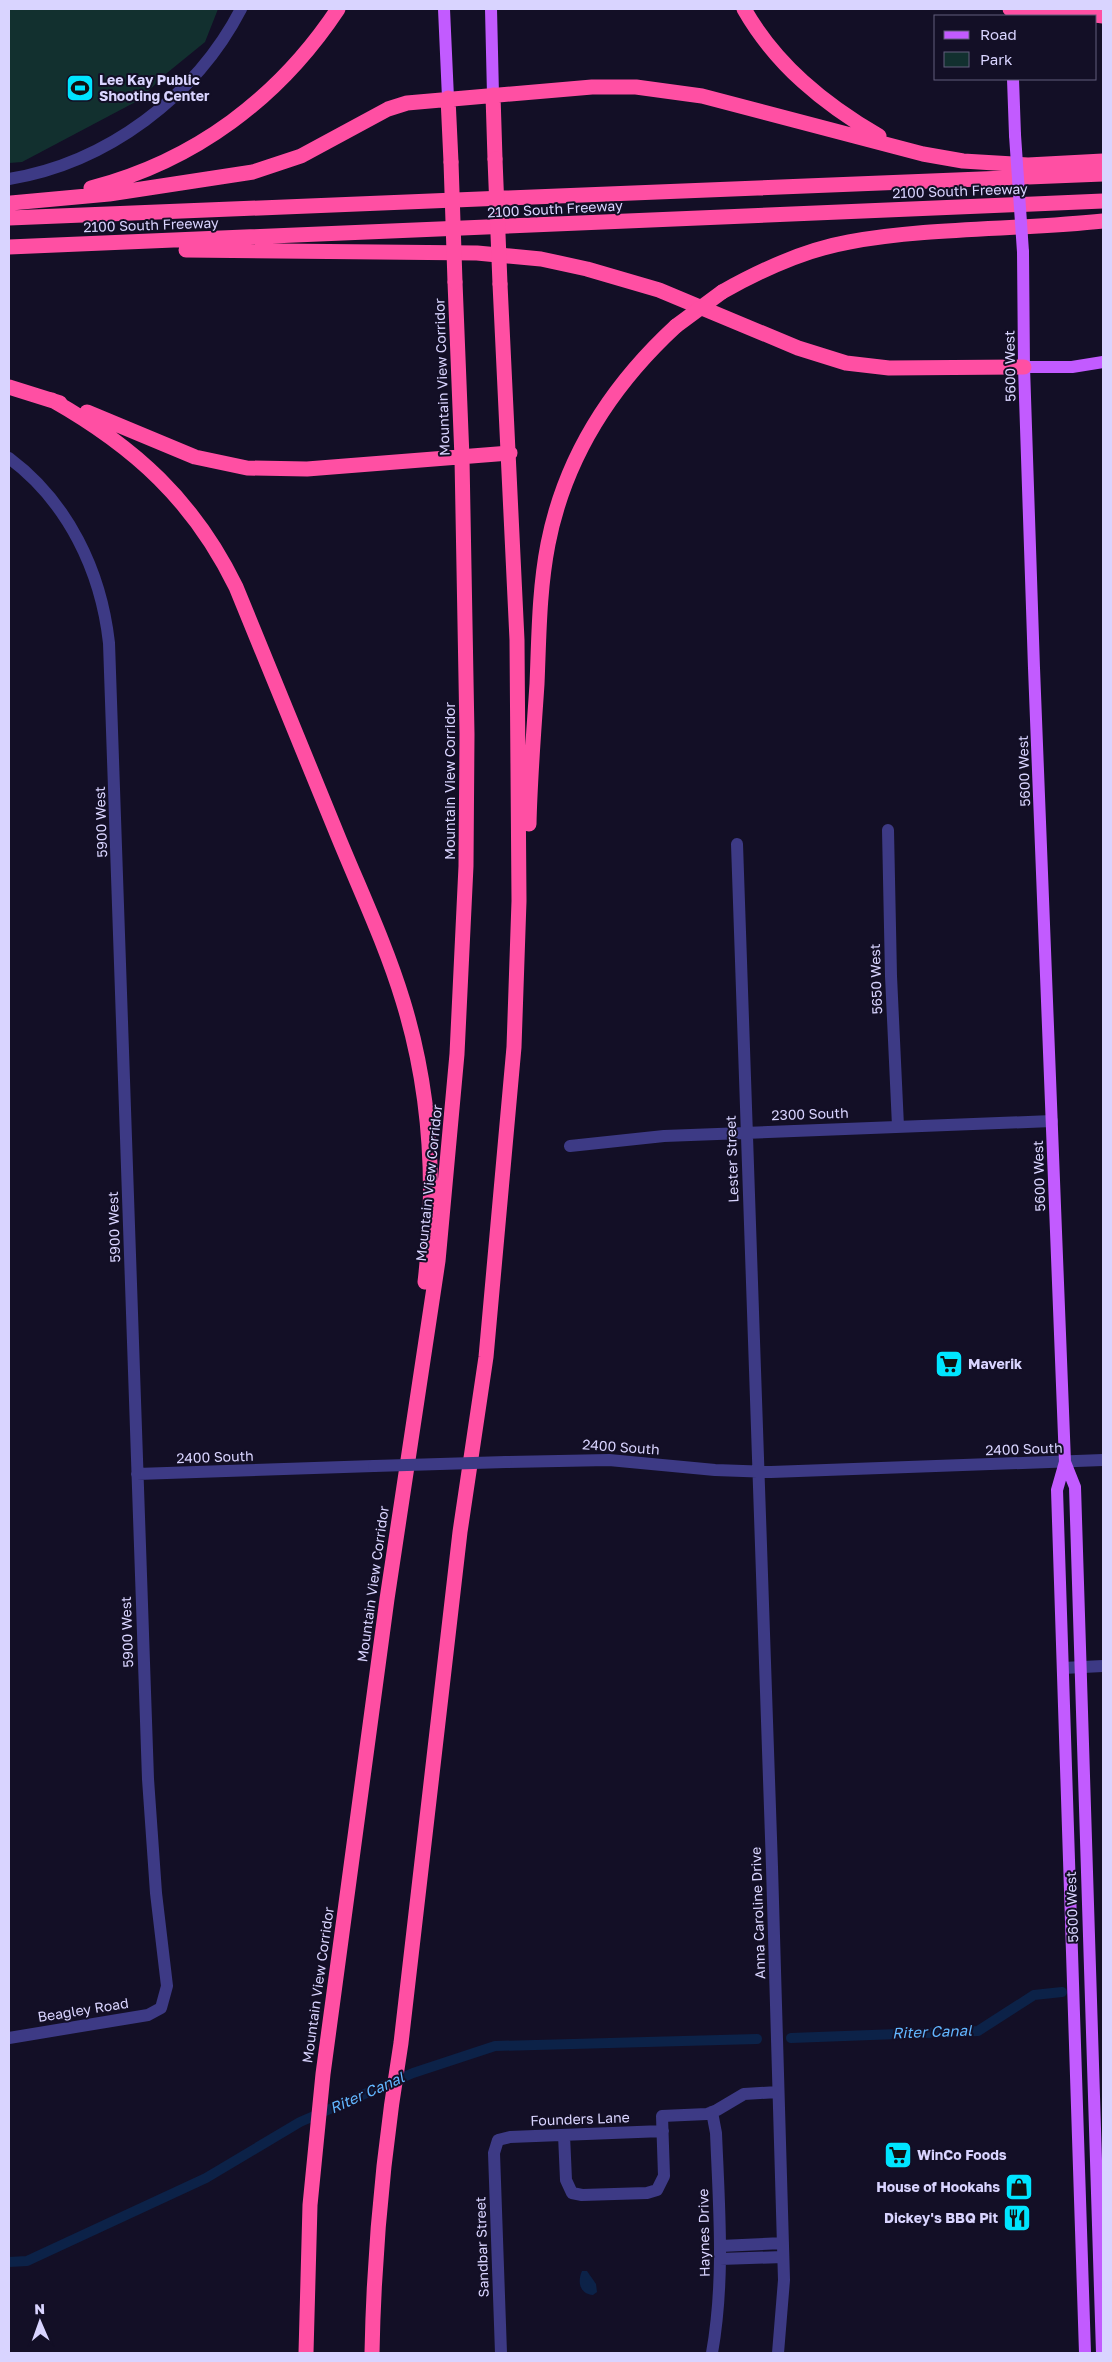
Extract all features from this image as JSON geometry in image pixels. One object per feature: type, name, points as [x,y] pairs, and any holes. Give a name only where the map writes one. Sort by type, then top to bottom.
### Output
[{"type":"highway","points":[[10,208],[109,184],[154,168],[199,144],[234,120],[282,79],[310,48],[338,9]]},
{"type":"highway","points":[[744,9],[774,54],[804,83],[861,126],[906,148]]},
{"type":"highway","points":[[1010,9],[1046,9],[1095,15]]},
{"type":"highway","points":[[10,208],[253,172],[315,150],[397,106],[448,98],[592,87],[659,89],[702,96],[943,158],[982,163],[1028,165],[1103,161]]},
{"type":"highway","points":[[493,95],[500,284],[510,453],[519,751],[519,901],[514,1047]]},
{"type":"highway","name":"Mountain View Corridor","points":[[306,2353],[310,2205],[323,2074],[385,1609],[438,1261],[462,983],[466,866],[467,734],[462,458],[448,98]]},
{"type":"highway","name":"2100 South Freeway","points":[[10,208],[1103,174]]},
{"type":"highway","name":"2100 South Freeway","points":[[9,247],[1103,201]]},
{"type":"highway","points":[[372,2353],[377,2251],[389,2116],[401,2043],[460,1532],[486,1357],[521,988],[542,589],[551,530],[575,459],[604,406],[645,354],[676,326],[722,292],[792,258],[848,242],[912,235],[1103,221]]},
{"type":"highway","points":[[74,244],[149,249],[477,253],[525,257],[587,268],[659,290],[789,344],[846,364],[889,368],[1024,368]]},
{"type":"highway","points":[[9,387],[52,400],[187,454],[247,468],[293,469],[510,453]]},
{"type":"highway","points":[[52,400],[98,428],[150,468],[187,508],[216,549],[236,587],[391,967],[416,1054],[429,1145],[430,1221],[420,1331],[419,1381]]},
{"type":"main road","name":"Mountain View Corridor","points":[[444,9],[448,98]]},
{"type":"main road","points":[[491,9],[493,95]]},
{"type":"main road","name":"5600 West","points":[[1013,80],[1023,252],[1024,368],[1064,1462],[1057,1490],[1086,2353]]},
{"type":"main road","points":[[1024,368],[1072,367],[1103,362]]},
{"type":"main road","name":"5600 West","points":[[1064,1462],[1075,1487],[1102,2353]]},
{"type":"main road","points":[[1082,2250],[1091,2274],[1093,2342],[1098,2351],[1102,2353]]},
{"type":"street","points":[[9,179],[58,167],[116,139],[158,110],[189,82],[224,37],[241,9]]},
{"type":"street","name":"5900 West","points":[[9,458],[22,469],[60,511],[74,533],[96,579],[107,623],[111,684],[148,1778],[155,1876],[167,1986],[161,2008]]},
{"type":"street","name":"5650 West","points":[[888,830],[890,976],[898,1126]]},
{"type":"street","name":"Lester Street","points":[[737,844],[757,1472]]},
{"type":"street","name":"2300 South","points":[[570,1146],[630,1138],[1052,1121]]},
{"type":"street","name":"2400 South","points":[[137,1474],[609,1460],[757,1472],[1103,1460]]},
{"type":"street","name":"Anna Caroline Drive","points":[[757,1472],[772,1867],[783,2243],[784,2299],[778,2353]]},
{"type":"street","points":[[1062,1668],[1103,1666]]},
{"type":"street","name":"Beagley Road","points":[[9,2038],[141,2016],[161,2008]]},
{"type":"street","points":[[564,2135],[566,2180],[569,2191],[582,2196],[647,2193],[657,2190],[664,2176],[662,2116],[712,2112],[744,2094],[778,2092]]},
{"type":"street","name":"Haynes Drive","points":[[712,2112],[716,2133],[720,2253],[719,2303],[712,2353]]},
{"type":"street","name":"Founders Lane","points":[[498,2140],[510,2137],[663,2131]]},
{"type":"street","name":"Sandbar Street","points":[[498,2140],[494,2153],[501,2353]]},
{"type":"street","points":[[720,2253],[783,2243]]},
{"type":"street","points":[[720,2253],[783,2257]]},
{"type":"green space","name":"Lee Kay Public Shooting Center","points":[[9,9],[218,9],[205,42],[162,77],[141,99],[22,162],[9,163]]},
{"type":"water","points":[[582,2271],[587,2271],[596,2284],[597,2292],[593,2295],[582,2290],[580,2279]]},
{"type":"waterway","name":"Riter Canal","points":[[791,2038],[978,2031],[1034,1995],[1062,1992]]},
{"type":"waterway","name":"Riter Canal","points":[[9,2262],[27,2261],[206,2178],[300,2122],[413,2073],[495,2046],[757,2039]]},
{"type":"place","name":"Lee Kay Public Shooting Center","points":[[80,88]]},
{"type":"place","name":"Maverik","points":[[949,1364]]},
{"type":"place","name":"WinCo Foods","points":[[898,2155]]},
{"type":"place","name":"House of Hookahs","points":[[1019,2187]]},
{"type":"place","name":"Dickey's BBQ Pit","points":[[1017,2218]]}]
